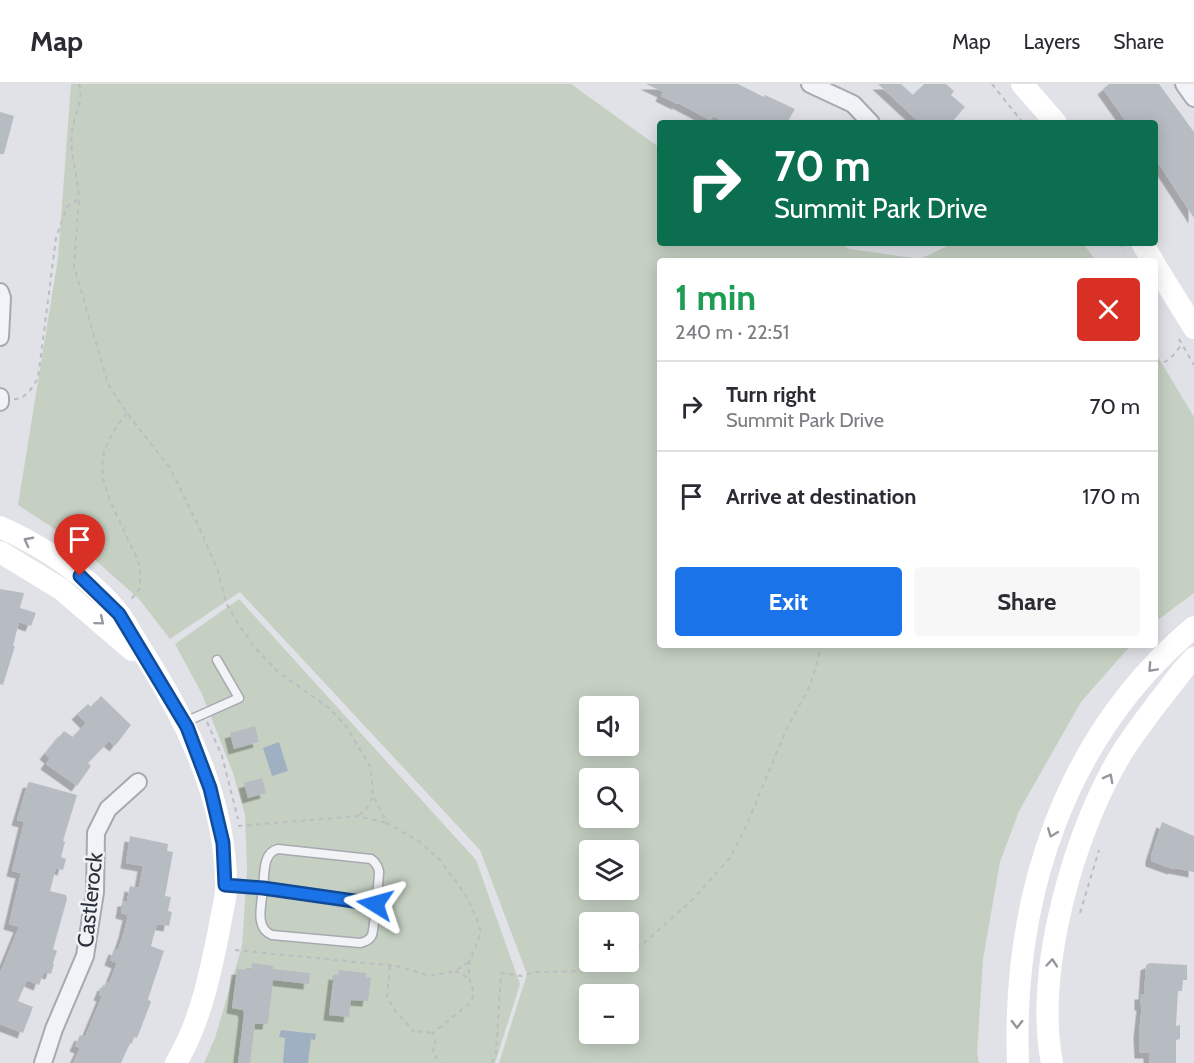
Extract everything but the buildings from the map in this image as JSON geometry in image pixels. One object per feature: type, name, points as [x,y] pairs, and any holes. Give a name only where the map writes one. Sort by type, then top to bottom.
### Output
[{"type":"street","points":[[810,84],[853,104],[868,120]]},
{"type":"street","points":[[1022,84],[1053,120]]},
{"type":"street","points":[[1184,84],[1194,98]]},
{"type":"street","points":[[1158,272],[1188,336]]},
{"type":"street","points":[[0,292],[2,298],[0,337]]},
{"type":"street","points":[[0,527],[42,548],[68,567],[119,614],[184,723],[210,788],[223,843],[226,891],[211,972],[187,1044],[176,1063]]},
{"type":"street","points":[[0,552],[61,589],[155,671]]},
{"type":"street","points":[[1018,1063],[1017,1025],[1023,945],[1038,872],[1061,807],[1079,770],[1130,693],[1194,627]]},
{"type":"street","points":[[1052,1063],[1047,1013],[1053,945],[1071,867],[1096,803],[1123,751],[1194,658]]},
{"type":"street","name":"Castlerock","points":[[43,1063],[54,1029],[85,956],[95,892],[96,833],[108,809],[138,782]]},
{"type":"lane","points":[[184,723],[239,698],[217,660]]},
{"type":"lane","points":[[278,849],[371,859],[379,871],[372,935],[368,941],[360,943],[272,935],[265,932],[261,925],[263,888],[267,856],[271,851],[278,849]]},
{"type":"lane","points":[[225,885],[375,904]]},
{"type":"path","points":[[79,84],[82,92],[72,130],[71,153],[78,179],[79,198],[74,266],[108,384],[127,413],[170,468],[218,571],[226,603],[239,625],[257,650],[278,672],[329,708],[346,726],[371,768],[373,796],[387,824]]},
{"type":"path","points":[[992,84],[1021,120]]},
{"type":"path","points":[[0,399],[19,399],[29,393],[38,378],[56,238],[67,207],[79,198]]},
{"type":"path","points":[[1158,364],[1169,360],[1188,336]]},
{"type":"path","points":[[119,614],[140,588],[139,563],[108,496],[101,474],[104,452],[111,432],[127,413]]},
{"type":"path","points":[[639,946],[693,899],[730,858],[744,831],[787,728],[810,686],[821,648]]},
{"type":"path","points":[[358,816],[366,810],[373,796]]},
{"type":"path","points":[[238,826],[358,816],[387,824],[420,842],[440,860],[467,897],[481,933],[469,962],[469,978],[474,993],[471,1002],[433,1033]]},
{"type":"path","points":[[1078,919],[1101,841]]},
{"type":"path","points":[[235,950],[390,966],[430,976],[455,971],[469,962]]},
{"type":"path","points":[[390,966],[387,997],[393,1008],[416,1034],[421,1030],[433,1033]]},
{"type":"path","points":[[455,971],[469,978]]},
{"type":"path","points":[[492,1063],[496,1053],[501,974],[522,976],[534,972],[579,971]]},
{"type":"path","points":[[433,1033],[436,1044],[432,1052],[441,1063]]},
{"type":"green space","points":[[71,84],[571,84],[657,146],[657,246],[844,246],[850,249],[913,258],[657,258],[657,648],[1128,648],[1081,702],[1019,811],[1000,862],[983,959],[977,1053],[979,1063],[499,1063],[527,974],[480,850],[240,592],[170,639],[139,599],[76,543],[18,505],[58,258]]},
{"type":"green space","points":[[948,246],[1085,246],[1094,258],[922,258]]},
{"type":"green space","points":[[1158,357],[1194,417],[1194,593],[1158,620]]},
{"type":"green space","points":[[239,599],[476,860],[520,984],[495,1063],[204,1063],[215,1038],[242,946],[247,870],[245,815],[233,773],[202,694],[175,644]]},
{"type":"water","points":[[279,742],[288,771],[272,776],[263,748]]},
{"type":"water","points":[[281,1030],[316,1034],[315,1040],[311,1039],[308,1063],[283,1063],[285,1038],[279,1037]]},
{"type":"route","points":[[80,576],[119,614],[187,727],[210,788],[223,843],[225,885],[375,904]]}]
